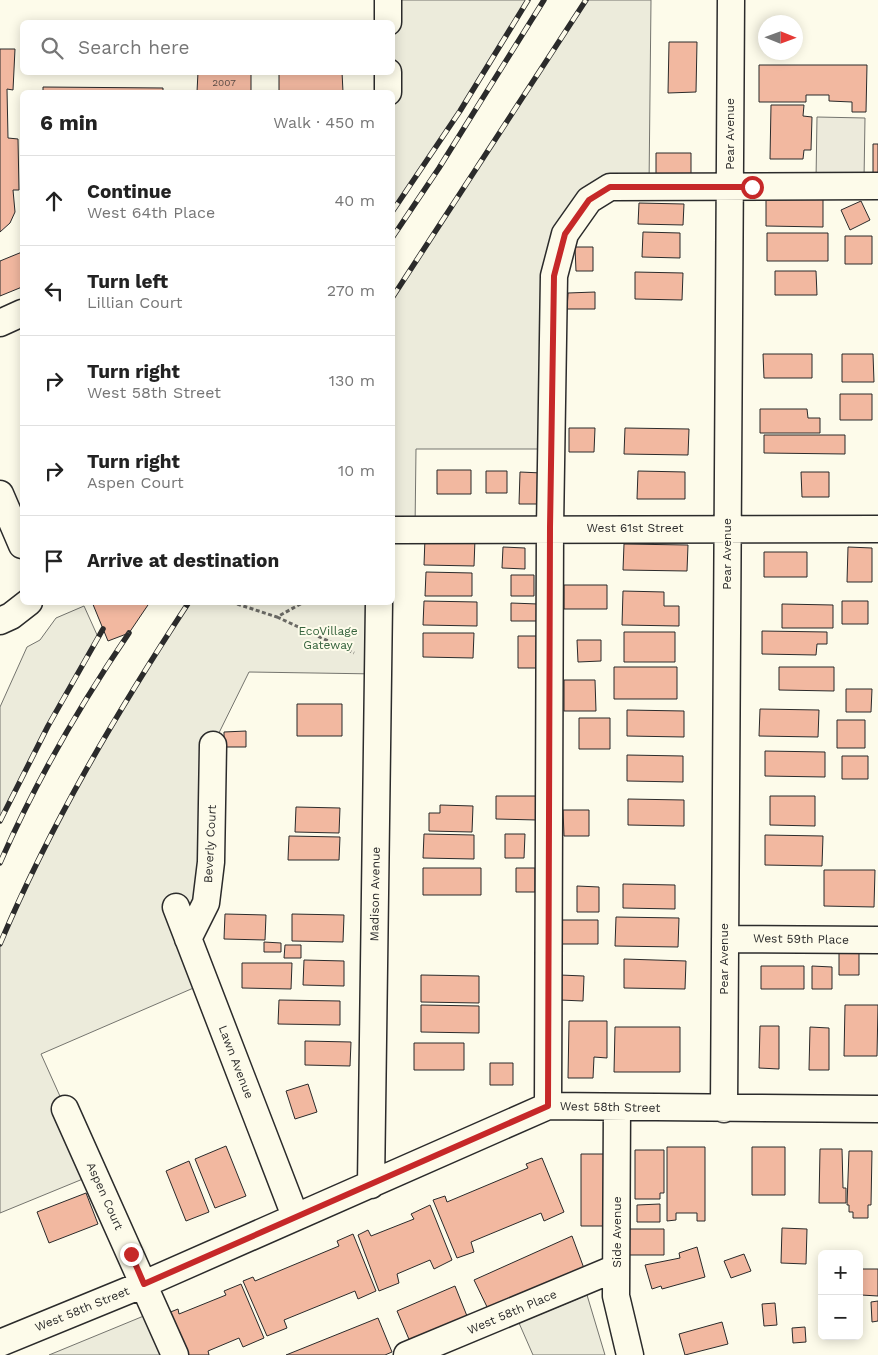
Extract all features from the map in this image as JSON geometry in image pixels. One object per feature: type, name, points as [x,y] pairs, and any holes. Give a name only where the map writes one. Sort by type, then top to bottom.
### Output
[{"type":"street","points":[[388,0],[388,20]]},
{"type":"street","name":"Pear Avenue","points":[[724,1109],[731,0]]},
{"type":"street","points":[[388,75],[388,90]]},
{"type":"street","points":[[548,1106],[550,528],[554,276],[565,234],[589,200],[610,187],[878,186]]},
{"type":"street","points":[[0,323],[20,315]]},
{"type":"street","points":[[0,494],[20,540]]},
{"type":"street","name":"West 61st Street","points":[[395,530],[550,528],[878,529]]},
{"type":"street","points":[[0,621],[24,605]]},
{"type":"street","name":"Madison Avenue","points":[[371,1185],[379,605]]},
{"type":"street","name":"Beverly Court","points":[[188,939],[206,903],[211,862],[213,745]]},
{"type":"street","name":"Lawn Avenue","points":[[176,907],[296,1216]]},
{"type":"street","name":"West 59th Place","points":[[725,939],[878,940]]},
{"type":"street","name":"West 58th Street","points":[[0,1342],[144,1284],[548,1106],[878,1109]]},
{"type":"street","name":"Side Avenue","points":[[617,1107],[616,1296],[630,1355]]},
{"type":"street","name":"Aspen Court","points":[[65,1109],[175,1355]]},
{"type":"street","name":"West 58th Place","points":[[407,1355],[616,1268]]},
{"type":"path","points":[[240,605],[277,617],[355,654]]},
{"type":"path","points":[[277,617],[299,605]]},
{"type":"green space","points":[[388,0],[528,0],[460,111],[395,209],[395,90],[392,90],[392,75],[395,75],[395,20],[392,20]]},
{"type":"green space","points":[[586,0],[651,0],[649,187],[610,187],[565,234],[551,449],[416,449],[415,530],[395,530],[395,295]]},
{"type":"green space","name":"EcoVillage Gateway","points":[[188,605],[379,605],[378,674],[249,672],[213,745],[211,862],[188,939],[205,983],[41,1054],[95,1174],[0,1213],[0,944],[18,901],[69,798],[107,732]]},
{"type":"green space","points":[[84,606],[98,637],[48,726],[0,821],[0,707],[27,647],[40,640],[56,618]]},
{"type":"green space","points":[[587,1295],[605,1355],[533,1355],[519,1323]]},
{"type":"green space","points":[[151,1313],[168,1355],[49,1355]]},
{"type":"shaded area","points":[[817,117],[865,118],[864,180],[816,180]]},
{"type":"building","points":[[669,42],[697,42],[696,92],[668,93]]},
{"type":"building","points":[[0,49],[15,49],[13,90],[7,89],[8,138],[18,139],[19,190],[13,190],[15,212],[10,223],[0,232]]},
{"type":"building","points":[[759,65],[867,65],[866,112],[852,112],[852,102],[829,101],[829,95],[806,95],[806,102],[759,102]]},
{"type":"building","points":[[198,75],[251,75],[251,90],[197,90]]},
{"type":"building","points":[[279,75],[342,75],[343,90],[279,90]]},
{"type":"building","points":[[43,87],[163,88],[163,90],[43,90]]},
{"type":"building","points":[[771,105],[804,105],[803,116],[812,117],[811,150],[804,150],[803,159],[770,159]]},
{"type":"building","points":[[873,144],[878,144],[878,177],[873,177]]},
{"type":"building","points":[[656,153],[691,153],[691,182],[656,181]]},
{"type":"building","points":[[766,199],[823,199],[823,227],[766,226]]},
{"type":"building","points":[[861,201],[870,220],[850,230],[841,210]]},
{"type":"building","points":[[639,203],[684,204],[683,225],[638,224]]},
{"type":"building","points":[[643,232],[680,233],[680,258],[642,257]]},
{"type":"building","points":[[767,233],[828,233],[828,261],[767,261]]},
{"type":"building","points":[[845,236],[872,236],[872,264],[845,264]]},
{"type":"building","points":[[575,247],[593,247],[593,271],[576,271]]},
{"type":"building","points":[[20,253],[20,288],[0,296],[0,261]]},
{"type":"building","points":[[775,271],[816,271],[817,295],[775,295]]},
{"type":"building","points":[[635,272],[683,273],[682,300],[635,299]]},
{"type":"building","points":[[595,292],[595,309],[567,309],[568,293]]},
{"type":"building","points":[[763,354],[812,354],[812,378],[764,378]]},
{"type":"building","points":[[842,354],[873,354],[874,382],[842,382]]},
{"type":"building","points":[[840,394],[872,394],[872,420],[840,420]]},
{"type":"building","points":[[760,409],[807,409],[808,418],[820,418],[820,433],[760,433]]},
{"type":"building","points":[[569,428],[595,428],[594,452],[569,452]]},
{"type":"building","points":[[625,428],[689,429],[688,455],[624,454]]},
{"type":"building","points":[[764,435],[845,435],[845,454],[764,453]]},
{"type":"building","points":[[437,470],[471,470],[471,494],[437,494]]},
{"type":"building","points":[[486,471],[507,471],[507,493],[486,493]]},
{"type":"building","points":[[638,471],[685,472],[685,499],[637,499]]},
{"type":"building","points":[[520,472],[542,473],[542,504],[519,504]]},
{"type":"building","points":[[801,472],[829,472],[829,497],[802,497]]},
{"type":"building","points":[[425,538],[475,539],[474,566],[424,565]]},
{"type":"building","points":[[624,544],[688,545],[687,571],[623,570]]},
{"type":"building","points":[[503,547],[525,548],[525,569],[502,568]]},
{"type":"building","points":[[848,547],[872,548],[872,582],[847,582]]},
{"type":"building","points":[[764,552],[807,552],[807,577],[764,577]]},
{"type":"building","points":[[426,572],[472,573],[472,596],[425,596]]},
{"type":"building","points":[[511,575],[534,575],[534,596],[511,596]]},
{"type":"building","points":[[564,585],[607,585],[607,609],[564,609]]},
{"type":"building","points":[[623,591],[664,592],[664,606],[679,606],[679,626],[622,625]]},
{"type":"building","points":[[424,601],[477,602],[477,626],[423,625]]},
{"type":"building","points":[[842,601],[868,601],[868,624],[842,624]]},
{"type":"building","points":[[511,603],[538,604],[537,621],[511,621]]},
{"type":"building","points":[[782,604],[833,605],[833,628],[782,628]]},
{"type":"building","points":[[93,605],[148,605],[129,633],[108,641]]},
{"type":"building","points":[[762,631],[827,632],[827,644],[817,644],[816,655],[762,654]]},
{"type":"building","points":[[624,632],[675,632],[675,662],[624,662]]},
{"type":"building","points":[[423,633],[474,633],[473,658],[423,657]]},
{"type":"building","points":[[518,636],[545,636],[545,668],[518,668]]},
{"type":"building","points":[[577,640],[601,640],[601,661],[578,662]]},
{"type":"building","points":[[614,667],[677,667],[677,699],[614,699]]},
{"type":"building","points":[[779,667],[834,667],[834,691],[779,690]]},
{"type":"building","points":[[564,680],[595,680],[596,711],[564,711]]},
{"type":"building","points":[[846,689],[872,689],[871,712],[846,712]]},
{"type":"building","points":[[297,704],[342,704],[342,736],[297,736]]},
{"type":"building","points":[[760,709],[819,710],[818,737],[759,736]]},
{"type":"building","points":[[627,710],[684,711],[684,737],[627,736]]},
{"type":"building","points":[[579,718],[610,718],[610,749],[579,749]]},
{"type":"building","points":[[837,720],[865,720],[865,748],[837,748]]},
{"type":"building","points":[[246,731],[246,747],[224,747],[224,732]]},
{"type":"building","points":[[765,751],[825,752],[825,777],[765,776]]},
{"type":"building","points":[[627,755],[683,756],[683,782],[627,781]]},
{"type":"building","points":[[842,756],[868,756],[868,779],[842,779]]},
{"type":"building","points":[[496,796],[537,796],[537,820],[496,819]]},
{"type":"building","points":[[770,796],[815,796],[815,826],[770,825]]},
{"type":"building","points":[[628,799],[684,800],[684,826],[628,825]]},
{"type":"building","points":[[440,805],[473,806],[472,832],[429,831],[429,813],[440,813]]},
{"type":"building","points":[[296,807],[340,808],[339,833],[295,832]]},
{"type":"building","points":[[563,810],[589,810],[589,836],[564,836]]},
{"type":"building","points":[[424,834],[474,835],[474,859],[423,858]]},
{"type":"building","points":[[505,834],[525,834],[524,858],[505,858]]},
{"type":"building","points":[[765,835],[823,836],[822,866],[765,865]]},
{"type":"building","points":[[289,836],[340,837],[339,860],[288,860]]},
{"type":"building","points":[[423,868],[481,868],[481,895],[423,895]]},
{"type":"building","points":[[516,868],[535,868],[535,892],[516,892]]},
{"type":"building","points":[[824,870],[875,870],[874,907],[824,906]]},
{"type":"building","points":[[623,884],[675,885],[675,909],[623,908]]},
{"type":"building","points":[[577,886],[599,887],[599,912],[577,912]]},
{"type":"building","points":[[225,914],[266,915],[265,940],[224,939]]},
{"type":"building","points":[[292,914],[344,915],[343,942],[292,941]]},
{"type":"building","points":[[616,917],[679,918],[678,947],[615,946]]},
{"type":"building","points":[[557,920],[598,920],[598,944],[557,944]]},
{"type":"building","points":[[264,942],[281,943],[281,952],[264,952]]},
{"type":"building","points":[[285,945],[301,945],[301,958],[284,958]]},
{"type":"building","points":[[839,952],[859,953],[859,975],[839,975]]},
{"type":"building","points":[[624,959],[686,961],[685,989],[624,988]]},
{"type":"building","points":[[304,960],[344,961],[344,986],[303,985]]},
{"type":"building","points":[[242,963],[292,963],[291,989],[242,988]]},
{"type":"building","points":[[761,966],[804,966],[804,989],[761,989]]},
{"type":"building","points":[[812,966],[832,967],[832,989],[812,989]]},
{"type":"building","points":[[421,975],[479,976],[479,1003],[421,1002]]},
{"type":"building","points":[[560,975],[584,976],[583,1001],[560,1000]]},
{"type":"building","points":[[279,1000],[340,1001],[340,1025],[278,1024]]},
{"type":"building","points":[[421,1005],[479,1006],[479,1033],[421,1032]]},
{"type":"building","points":[[845,1005],[878,1005],[877,1056],[844,1056]]},
{"type":"building","points":[[569,1021],[607,1021],[607,1058],[594,1057],[593,1078],[568,1078]]},
{"type":"building","points":[[760,1026],[779,1026],[779,1069],[759,1068]]},
{"type":"building","points":[[615,1027],[680,1027],[680,1072],[614,1072]]},
{"type":"building","points":[[810,1027],[829,1028],[829,1070],[809,1070]]},
{"type":"building","points":[[305,1041],[351,1042],[350,1066],[305,1065]]},
{"type":"building","points":[[414,1043],[464,1043],[464,1070],[414,1070]]},
{"type":"building","points":[[490,1063],[513,1063],[513,1085],[490,1085]]},
{"type":"building","points":[[308,1084],[317,1112],[295,1119],[286,1091]]},
{"type":"building","points":[[226,1146],[246,1196],[215,1208],[195,1159]]},
{"type":"building","points":[[667,1147],[705,1147],[705,1221],[697,1221],[697,1213],[676,1213],[676,1220],[667,1221]]},
{"type":"building","points":[[752,1147],[785,1147],[785,1195],[752,1195]]},
{"type":"building","points":[[820,1149],[842,1149],[843,1188],[846,1188],[846,1203],[819,1203]]},
{"type":"building","points":[[635,1150],[664,1150],[664,1193],[660,1193],[660,1199],[635,1199]]},
{"type":"building","points":[[849,1151],[872,1151],[871,1205],[868,1205],[868,1218],[853,1218],[853,1212],[849,1212],[849,1205],[847,1205]]},
{"type":"building","points":[[581,1154],[607,1154],[607,1226],[581,1226]]},
{"type":"building","points":[[542,1158],[564,1212],[544,1221],[541,1213],[471,1242],[474,1252],[457,1258],[433,1200],[445,1196],[447,1202],[528,1168],[526,1164]]},
{"type":"building","points":[[189,1161],[209,1212],[186,1221],[166,1171]]},
{"type":"building","points":[[86,1193],[98,1224],[49,1243],[37,1212]]},
{"type":"building","points":[[660,1204],[660,1222],[637,1222],[637,1205]]},
{"type":"building","points":[[430,1205],[452,1260],[434,1269],[430,1260],[397,1274],[399,1283],[379,1291],[358,1235],[368,1230],[371,1236],[414,1219],[411,1214]]},
{"type":"building","points":[[782,1228],[807,1229],[806,1264],[781,1263]]},
{"type":"building","points":[[628,1229],[664,1229],[664,1255],[627,1255]]},
{"type":"building","points":[[353,1234],[376,1291],[358,1299],[355,1291],[284,1320],[287,1328],[267,1336],[243,1281],[253,1277],[255,1281],[339,1246],[337,1241]]},
{"type":"building","points":[[572,1236],[585,1271],[489,1311],[474,1280]]},
{"type":"building","points":[[697,1247],[705,1277],[662,1289],[661,1286],[652,1289],[645,1265],[680,1258],[679,1253]]},
{"type":"building","points":[[744,1254],[751,1271],[731,1278],[724,1261]]},
{"type":"building","points":[[863,1269],[878,1269],[878,1296],[863,1295]]},
{"type":"building","points":[[241,1284],[264,1338],[243,1347],[239,1338],[208,1351],[209,1355],[186,1355],[168,1313],[178,1309],[179,1314],[226,1295],[224,1291]]},
{"type":"building","points":[[455,1286],[469,1321],[411,1344],[397,1311]]},
{"type":"building","points":[[878,1301],[878,1321],[872,1322],[871,1302]]},
{"type":"building","points":[[775,1303],[777,1325],[764,1326],[762,1304]]},
{"type":"building","points":[[378,1318],[392,1352],[385,1355],[286,1355]]},
{"type":"building","points":[[722,1322],[728,1344],[685,1355],[679,1334]]},
{"type":"building","points":[[805,1327],[806,1342],[793,1343],[792,1328]]},
{"type":"railway","points":[[395,208],[460,111],[528,0]]},
{"type":"railway","points":[[395,234],[439,168],[544,0]]},
{"type":"railway","points":[[395,293],[586,0]]},
{"type":"railway","points":[[0,944],[63,812],[136,685],[187,605]]},
{"type":"railway","points":[[0,821],[48,726],[103,629]]},
{"type":"railway","points":[[0,863],[28,803],[59,745],[129,633]]},
{"type":"route","points":[[131,1254],[144,1284],[548,1106],[550,528],[554,276],[558,255],[565,234],[589,200],[610,187],[752,187]]}]
